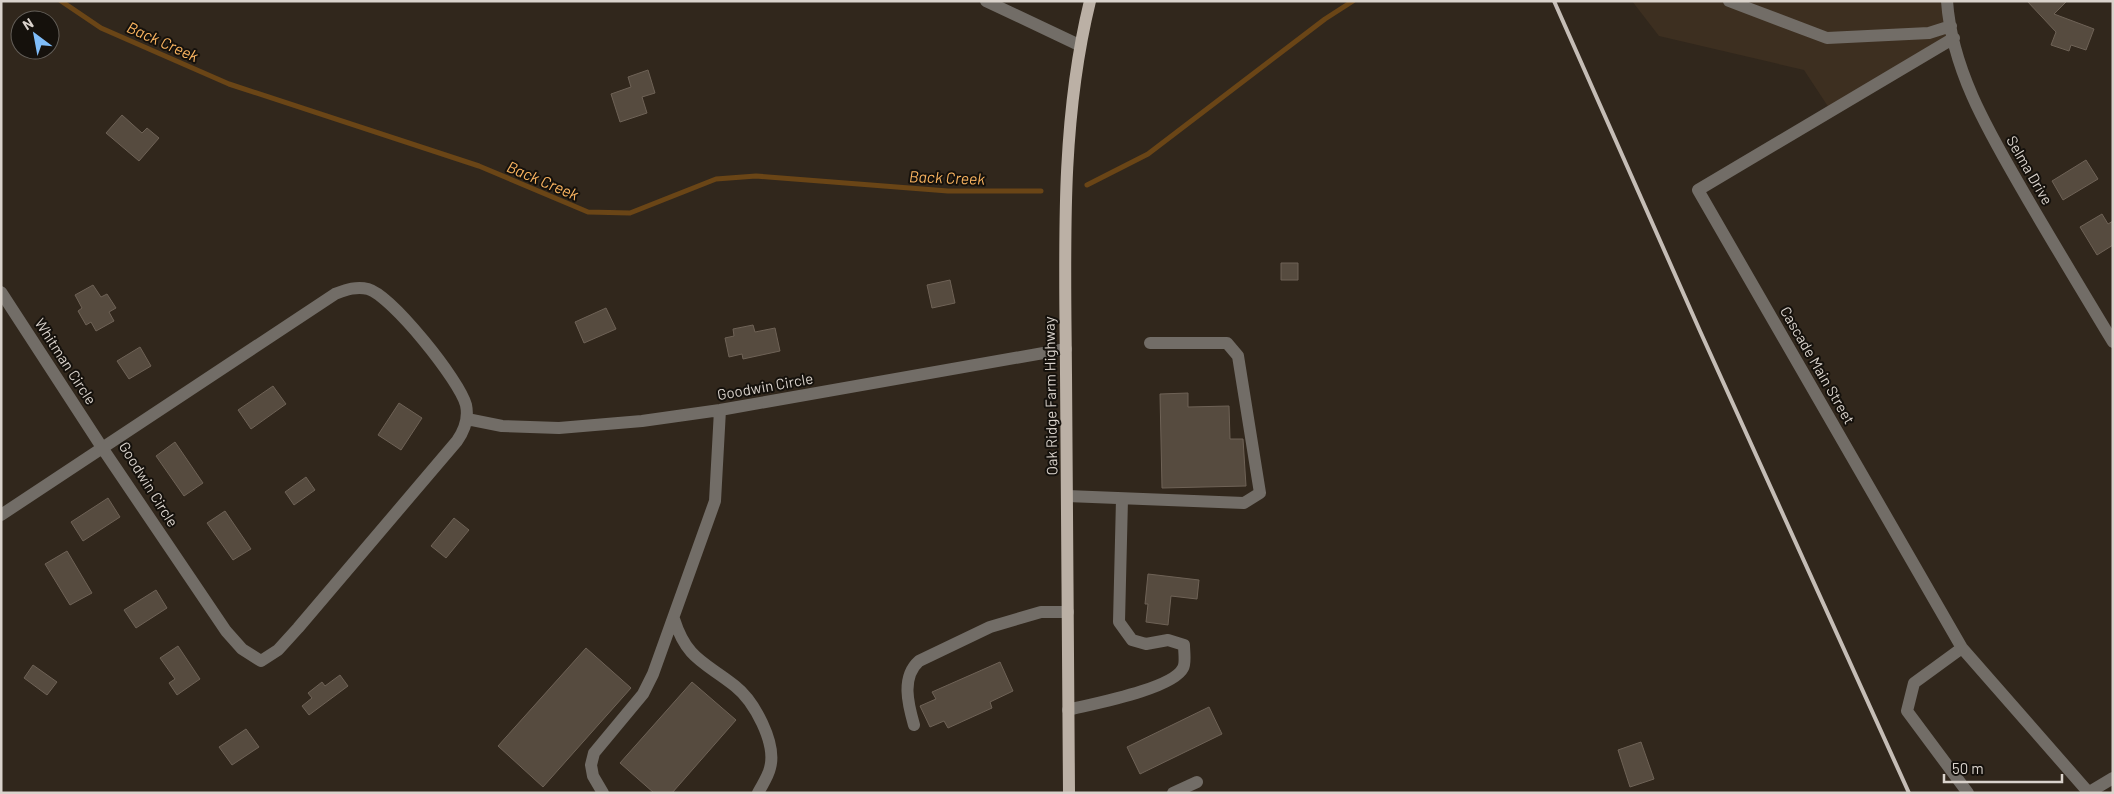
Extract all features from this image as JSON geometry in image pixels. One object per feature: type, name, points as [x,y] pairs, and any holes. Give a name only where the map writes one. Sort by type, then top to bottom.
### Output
[{"type":"main road","name":"Oak Ridge Farm Highway","points":[[1069,793],[1065,274],[1068,156],[1079,45],[1090,1]]},
{"type":"street","points":[[986,1],[1079,45]]},
{"type":"street","points":[[1729,1],[1827,38],[1952,32]]},
{"type":"street","name":"Selma Drive","points":[[1947,1],[1956,53],[1972,97],[1994,140],[2113,342]]},
{"type":"street","name":"Cascade Main Street","points":[[1952,32],[1698,190],[1962,648],[2089,793]]},
{"type":"street","name":"Goodwin Circle","points":[[352,288],[369,289],[384,299],[425,340],[460,393],[466,405],[467,419],[464,431],[457,442],[298,628],[278,650],[261,662],[242,649],[226,631],[103,449],[335,294],[352,288]]},
{"type":"street","name":"Whitman Circle","points":[[1,292],[103,449]]},
{"type":"street","points":[[1067,496],[1244,503],[1260,493],[1238,356],[1226,343],[1150,343]]},
{"type":"street","name":"Goodwin Circle","points":[[467,419],[502,426],[558,428],[642,421],[720,410],[1066,349]]},
{"type":"street","points":[[603,793],[593,776],[590,765],[594,753],[643,694],[653,674],[674,620],[715,501],[720,410]]},
{"type":"street","points":[[1,515],[103,449]]},
{"type":"street","points":[[1068,710],[1139,692],[1175,678],[1184,667],[1184,645],[1168,640],[1146,644],[1132,640],[1119,622],[1122,499]]},
{"type":"street","points":[[914,725],[908,703],[908,683],[913,666],[919,661],[990,627],[1041,612],[1068,612]]},
{"type":"street","points":[[674,620],[680,637],[695,658],[736,687],[754,707],[764,727],[770,752],[770,768],[758,793]]},
{"type":"street","points":[[1962,648],[1914,684],[1907,711],[1968,793]]},
{"type":"street","points":[[2089,793],[2113,778]]},
{"type":"street","points":[[1173,793],[1197,782]]},
{"type":"shaded area","points":[[1632,1],[1947,1],[1954,38],[1831,111],[1804,70],[1659,36]]},
{"type":"building","points":[[2027,1],[2067,1],[2054,14],[2094,29],[2086,50],[2071,45],[2069,51],[2051,45],[2056,32]]},
{"type":"building","points":[[648,70],[655,93],[642,97],[647,113],[620,122],[611,94],[631,87],[628,77]]},
{"type":"building","points":[[122,115],[142,133],[147,128],[159,138],[139,161],[106,133]]},
{"type":"building","points":[[2086,160],[2098,179],[2063,200],[2052,181]]},
{"type":"building","points":[[2102,214],[2108,224],[2113,221],[2113,245],[2097,255],[2080,227]]},
{"type":"building","points":[[1281,263],[1298,263],[1298,280],[1281,280]]},
{"type":"building","points":[[950,280],[955,303],[932,308],[927,285]]},
{"type":"building","points":[[93,285],[101,297],[107,294],[116,308],[109,312],[114,321],[96,331],[91,322],[86,325],[78,311],[82,308],[75,295]]},
{"type":"building","points":[[606,308],[616,329],[584,343],[575,322]]},
{"type":"building","points":[[753,325],[755,332],[775,328],[780,351],[743,359],[742,354],[729,357],[725,338],[734,336],[733,329]]},
{"type":"building","points":[[140,347],[151,366],[129,379],[117,361]]},
{"type":"building","points":[[273,386],[286,404],[251,429],[238,410]]},
{"type":"building","points":[[1188,393],[1188,407],[1229,406],[1230,439],[1243,439],[1246,486],[1162,488],[1160,394]]},
{"type":"building","points":[[399,403],[422,418],[401,450],[378,435]]},
{"type":"building","points":[[175,442],[203,483],[184,496],[156,456]]},
{"type":"building","points":[[306,477],[315,490],[294,505],[285,492]]},
{"type":"building","points":[[108,498],[120,517],[83,541],[71,522]]},
{"type":"building","points":[[225,511],[251,549],[233,560],[207,523]]},
{"type":"building","points":[[454,518],[469,530],[446,558],[431,546]]},
{"type":"building","points":[[67,551],[92,593],[70,605],[45,564]]},
{"type":"building","points":[[1148,574],[1199,580],[1197,599],[1171,596],[1168,625],[1146,622],[1148,604],[1145,604]]},
{"type":"building","points":[[156,590],[167,608],[136,628],[124,610]]},
{"type":"building","points":[[178,646],[200,679],[177,695],[169,683],[175,679],[160,658]]},
{"type":"building","points":[[586,648],[631,688],[543,787],[498,746]]},
{"type":"building","points":[[1000,662],[1013,691],[990,702],[992,708],[948,728],[944,721],[930,727],[920,706],[936,699],[932,692]]},
{"type":"building","points":[[33,665],[57,682],[47,695],[24,678]]},
{"type":"building","points":[[340,675],[348,686],[309,715],[302,706],[312,698],[308,693],[322,682],[325,686]]},
{"type":"building","points":[[692,682],[736,720],[672,793],[654,793],[620,763]]},
{"type":"building","points":[[1209,707],[1222,734],[1140,774],[1127,747]]},
{"type":"building","points":[[246,729],[259,747],[232,765],[219,747]]},
{"type":"building","points":[[1641,742],[1654,779],[1630,787],[1618,750]]},
{"type":"waterway","name":"Back Creek","points":[[61,1],[101,28],[229,84],[479,166],[588,212],[630,213],[716,179],[756,176],[948,191],[1041,191]]},
{"type":"waterway","name":"Back Creek","points":[[1087,185],[1148,154],[1325,19],[1353,1]]},
{"type":"railway","points":[[1554,1],[1700,331],[1909,793]]}]
